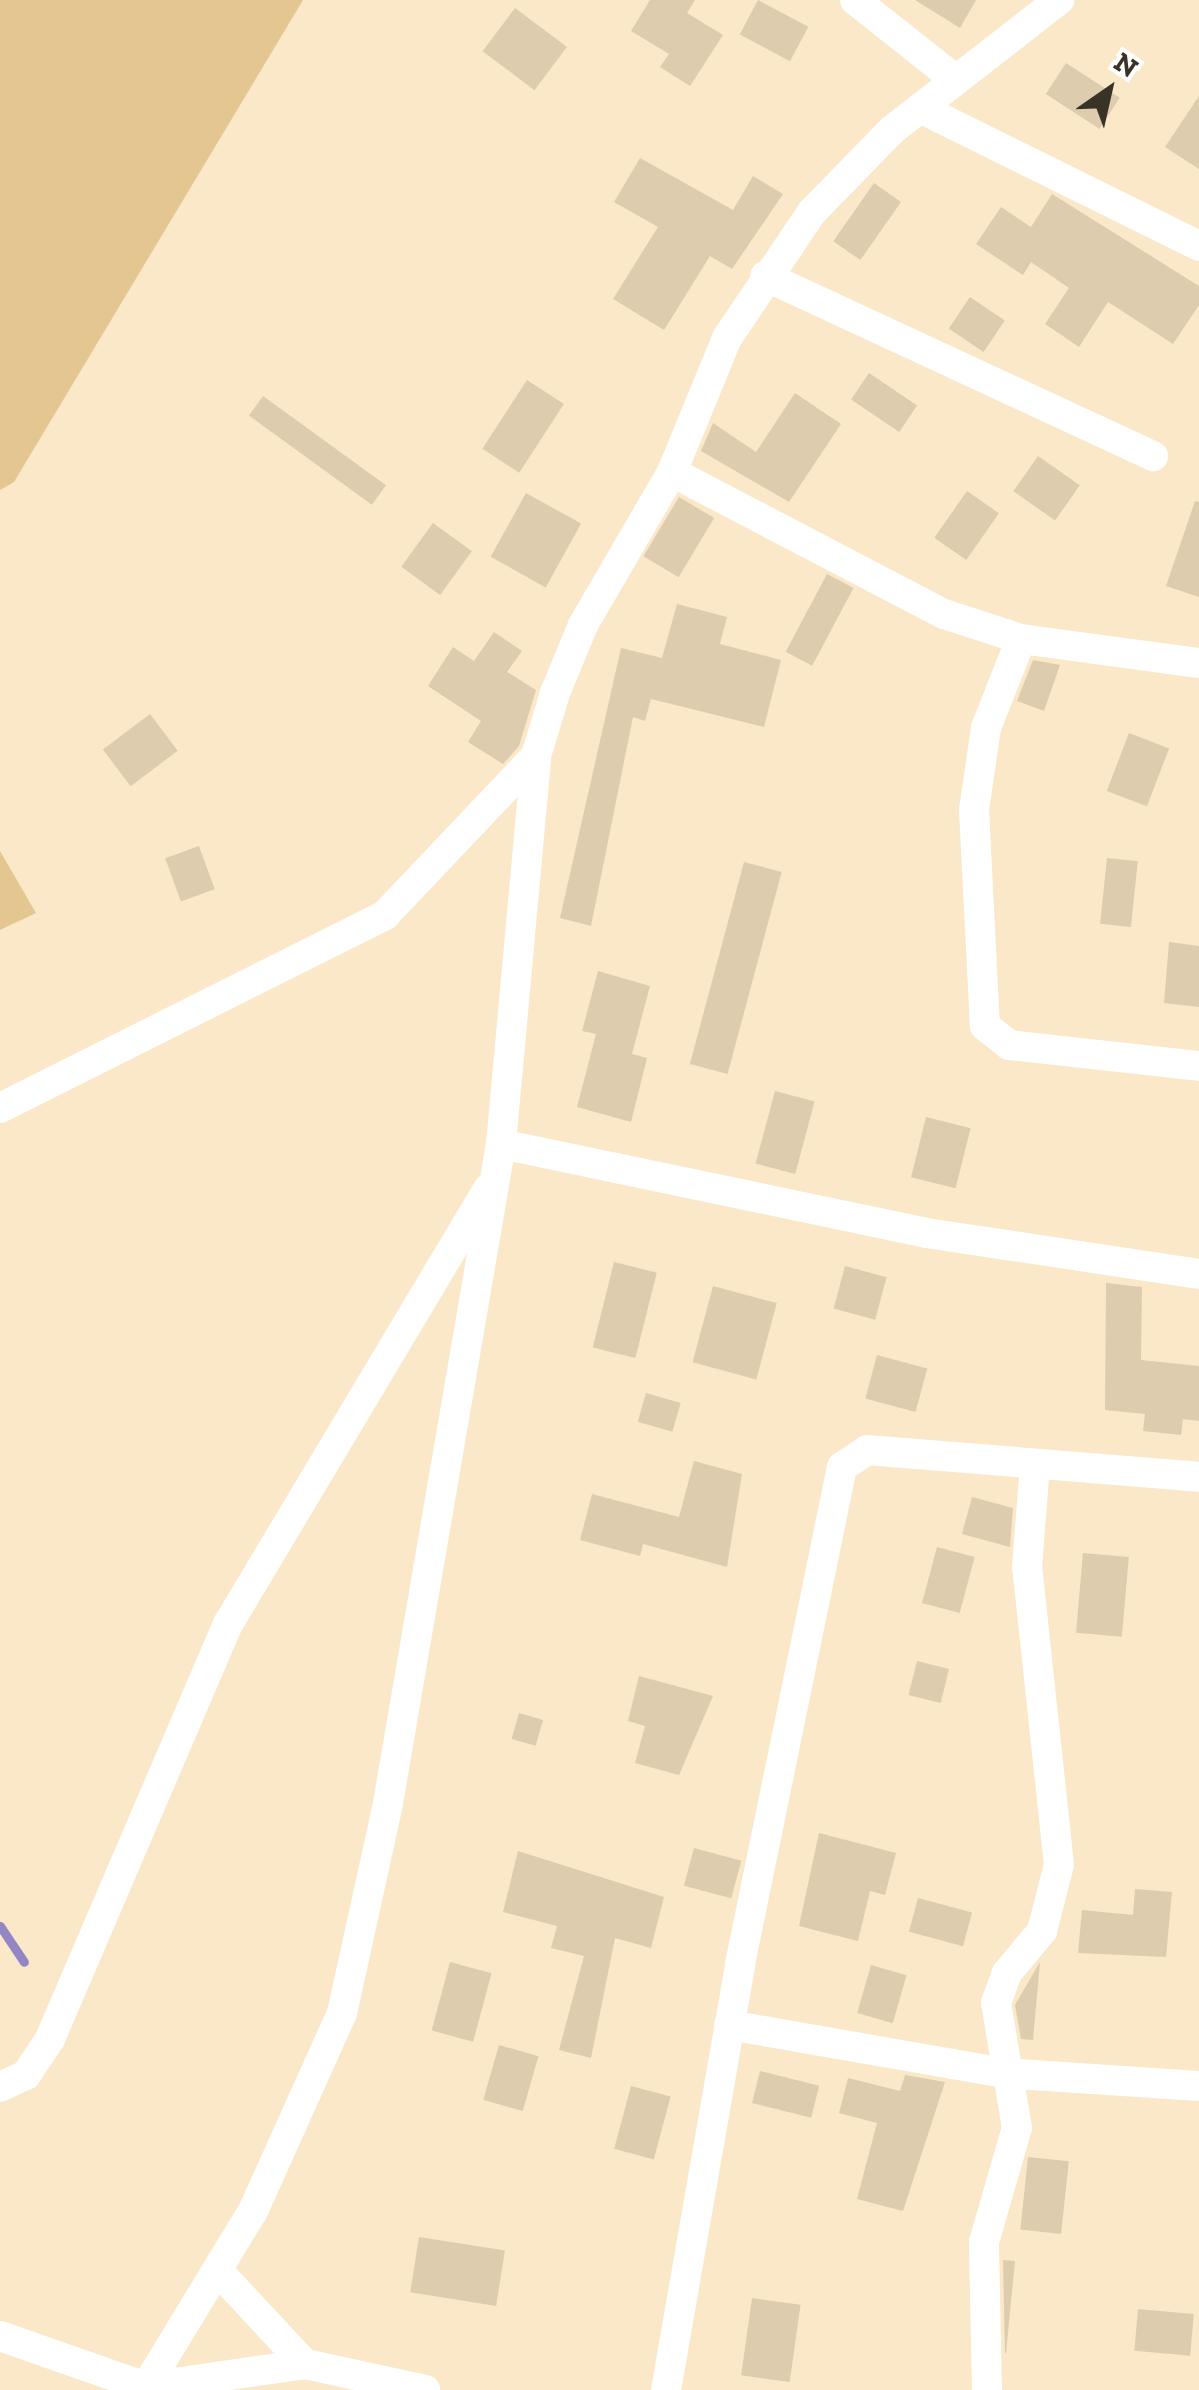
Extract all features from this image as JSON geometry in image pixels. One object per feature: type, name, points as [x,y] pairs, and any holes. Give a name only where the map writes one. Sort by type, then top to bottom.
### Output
[{"type":"street","points":[[855,0],[956,80]]},
{"type":"street","points":[[145,2389],[220,2273],[304,2112],[342,2013],[388,1803],[501,1144],[536,756],[583,625],[672,472],[727,338],[765,276],[851,167],[1059,0]]},
{"type":"street","points":[[920,108],[1199,246]]},
{"type":"street","points":[[765,276],[1153,456]]},
{"type":"street","points":[[672,472],[929,606],[1022,639],[1199,663]]},
{"type":"street","points":[[1022,639],[986,728],[974,810],[985,1026],[1009,1044],[1199,1066]]},
{"type":"street","points":[[0,1108],[386,916],[536,756]]},
{"type":"street","points":[[501,1144],[926,1233],[1199,1274]]},
{"type":"street","points":[[0,2087],[26,2075],[50,2039],[228,1624],[494,1180]]},
{"type":"street","points":[[666,2390],[729,2025],[842,1468],[867,1450],[1199,1478]]},
{"type":"street","points":[[987,2390],[984,2242],[1017,2128],[1003,2073],[1000,1987],[1042,1932],[1059,1866],[1027,1568],[1034,1464]]},
{"type":"street","points":[[729,2025],[1003,2073],[1199,2086]]},
{"type":"street","points":[[220,2273],[305,2364]]},
{"type":"street","points":[[0,2336],[145,2389],[305,2364],[426,2390]]},
{"type":"shaded area","points":[[0,0],[303,0],[14,482],[0,490]]},
{"type":"shaded area","points":[[0,851],[36,913],[0,930]]},
{"type":"building","points":[[650,0],[695,0],[687,13],[723,35],[690,86],[660,67],[669,54],[631,31]]},
{"type":"building","points":[[758,0],[808,27],[790,61],[740,34]]},
{"type":"building","points":[[915,0],[976,0],[960,28]]},
{"type":"building","points":[[515,8],[567,47],[534,90],[483,51]]},
{"type":"building","points":[[1066,63],[1120,98],[1100,129],[1046,94]]},
{"type":"building","points":[[1199,96],[1199,169],[1165,147]]},
{"type":"building","points":[[640,158],[733,210],[753,176],[783,194],[732,269],[710,256],[664,330],[613,299],[658,227],[614,202]]},
{"type":"building","points":[[874,183],[901,202],[860,260],[833,241]]},
{"type":"building","points":[[1052,194],[1199,286],[1199,305],[1173,344],[1108,302],[1079,347],[1045,324],[1069,288],[1031,262],[1023,275],[976,244],[1001,207],[1031,227]]},
{"type":"building","points":[[970,297],[1005,320],[984,352],[949,329]]},
{"type":"building","points":[[869,373],[917,405],[899,432],[851,400]]},
{"type":"building","points":[[527,380],[564,404],[519,473],[482,449]]},
{"type":"building","points":[[795,393],[841,424],[789,502],[701,451],[713,423],[756,452]]},
{"type":"building","points":[[263,396],[386,485],[372,505],[249,415]]},
{"type":"building","points":[[1038,456],[1080,485],[1055,520],[1013,491]]},
{"type":"building","points":[[967,491],[999,513],[966,560],[934,538]]},
{"type":"building","points":[[526,493],[581,524],[546,587],[491,557]]},
{"type":"building","points":[[679,497],[714,518],[679,577],[643,556]]},
{"type":"building","points":[[1195,501],[1199,502],[1199,597],[1166,586]]},
{"type":"building","points":[[433,523],[472,551],[440,595],[401,567]]},
{"type":"building","points":[[827,574],[853,588],[812,666],[786,652]]},
{"type":"building","points":[[677,604],[727,617],[720,644],[781,660],[764,727],[651,699],[645,721],[633,717],[591,926],[560,918],[621,648],[662,658]]},
{"type":"building","points":[[494,632],[522,651],[507,672],[536,690],[519,746],[503,764],[468,742],[481,721],[428,686],[453,647],[474,661]]},
{"type":"building","points":[[1033,660],[1060,665],[1044,711],[1017,701]]},
{"type":"building","points":[[150,714],[178,751],[131,786],[103,750]]},
{"type":"building","points":[[1129,733],[1169,748],[1147,806],[1107,791]]},
{"type":"building","points":[[199,846],[215,889],[181,902],[165,858]]},
{"type":"building","points":[[1107,858],[1138,861],[1131,927],[1100,924]]},
{"type":"building","points":[[744,862],[782,872],[728,1074],[690,1064]]},
{"type":"building","points":[[1169,942],[1199,946],[1199,1007],[1164,1003]]},
{"type":"building","points":[[598,971],[650,986],[632,1054],[647,1058],[631,1122],[577,1107],[596,1034],[582,1031]]},
{"type":"building","points":[[775,1091],[815,1102],[795,1174],[756,1163]]},
{"type":"building","points":[[926,1117],[971,1128],[956,1188],[911,1177]]},
{"type":"building","points":[[614,1262],[657,1273],[635,1358],[593,1347]]},
{"type":"building","points":[[845,1266],[887,1277],[875,1320],[834,1309]]},
{"type":"building","points":[[1106,1283],[1142,1287],[1141,1360],[1199,1366],[1199,1421],[1183,1419],[1181,1435],[1143,1431],[1145,1414],[1105,1410]]},
{"type":"building","points":[[713,1286],[777,1303],[756,1379],[693,1362]]},
{"type":"building","points":[[877,1355],[927,1368],[916,1412],[865,1398]]},
{"type":"building","points":[[646,1393],[681,1403],[672,1432],[638,1422]]},
{"type":"building","points":[[694,1461],[742,1474],[727,1567],[643,1544],[640,1556],[580,1540],[592,1494],[679,1517]]},
{"type":"building","points":[[972,1497],[1013,1508],[1010,1547],[962,1534]]},
{"type":"building","points":[[937,1547],[975,1557],[960,1613],[922,1603]]},
{"type":"building","points":[[1083,1553],[1129,1557],[1122,1637],[1076,1633]]},
{"type":"building","points":[[917,1661],[949,1669],[941,1703],[909,1695]]},
{"type":"building","points":[[639,1676],[713,1696],[679,1775],[635,1763],[645,1726],[628,1721]]},
{"type":"building","points":[[519,1713],[543,1720],[536,1746],[512,1739]]},
{"type":"building","points":[[819,1833],[896,1853],[885,1895],[870,1891],[858,1941],[799,1926]]},
{"type":"building","points":[[694,1848],[741,1861],[731,1898],[684,1886]]},
{"type":"building","points":[[518,1851],[664,1897],[651,1948],[615,1938],[591,2058],[559,2050],[584,1956],[551,1948],[557,1926],[503,1912]]},
{"type":"building","points":[[1135,1889],[1172,1892],[1166,1957],[1078,1953],[1082,1910],[1133,1915]]},
{"type":"building","points":[[918,1898],[972,1912],[963,1946],[909,1932]]},
{"type":"building","points":[[450,1962],[492,1973],[473,2042],[432,2031]]},
{"type":"building","points":[[1040,1962],[1033,2040],[1021,2039],[1015,2005]]},
{"type":"building","points":[[871,1965],[907,1975],[893,2023],[857,2013]]},
{"type":"building","points":[[499,2045],[538,2056],[523,2111],[483,2100]]},
{"type":"building","points":[[760,2071],[819,2086],[811,2118],[752,2103]]},
{"type":"building","points":[[905,2075],[945,2082],[903,2211],[857,2199],[877,2123],[839,2113],[848,2078],[900,2091]]},
{"type":"building","points":[[631,2086],[671,2097],[654,2159],[614,2149]]},
{"type":"building","points":[[1028,2157],[1069,2161],[1061,2234],[1020,2230]]},
{"type":"building","points":[[419,2237],[505,2251],[496,2306],[410,2292]]},
{"type":"building","points":[[1003,2260],[1015,2261],[1006,2353],[1005,2353]]},
{"type":"building","points":[[752,2298],[801,2305],[790,2382],[741,2375]]},
{"type":"building","points":[[1138,2309],[1194,2314],[1190,2356],[1134,2351]]},
{"type":"waterway","points":[[0,1926],[24,1962]]}]
